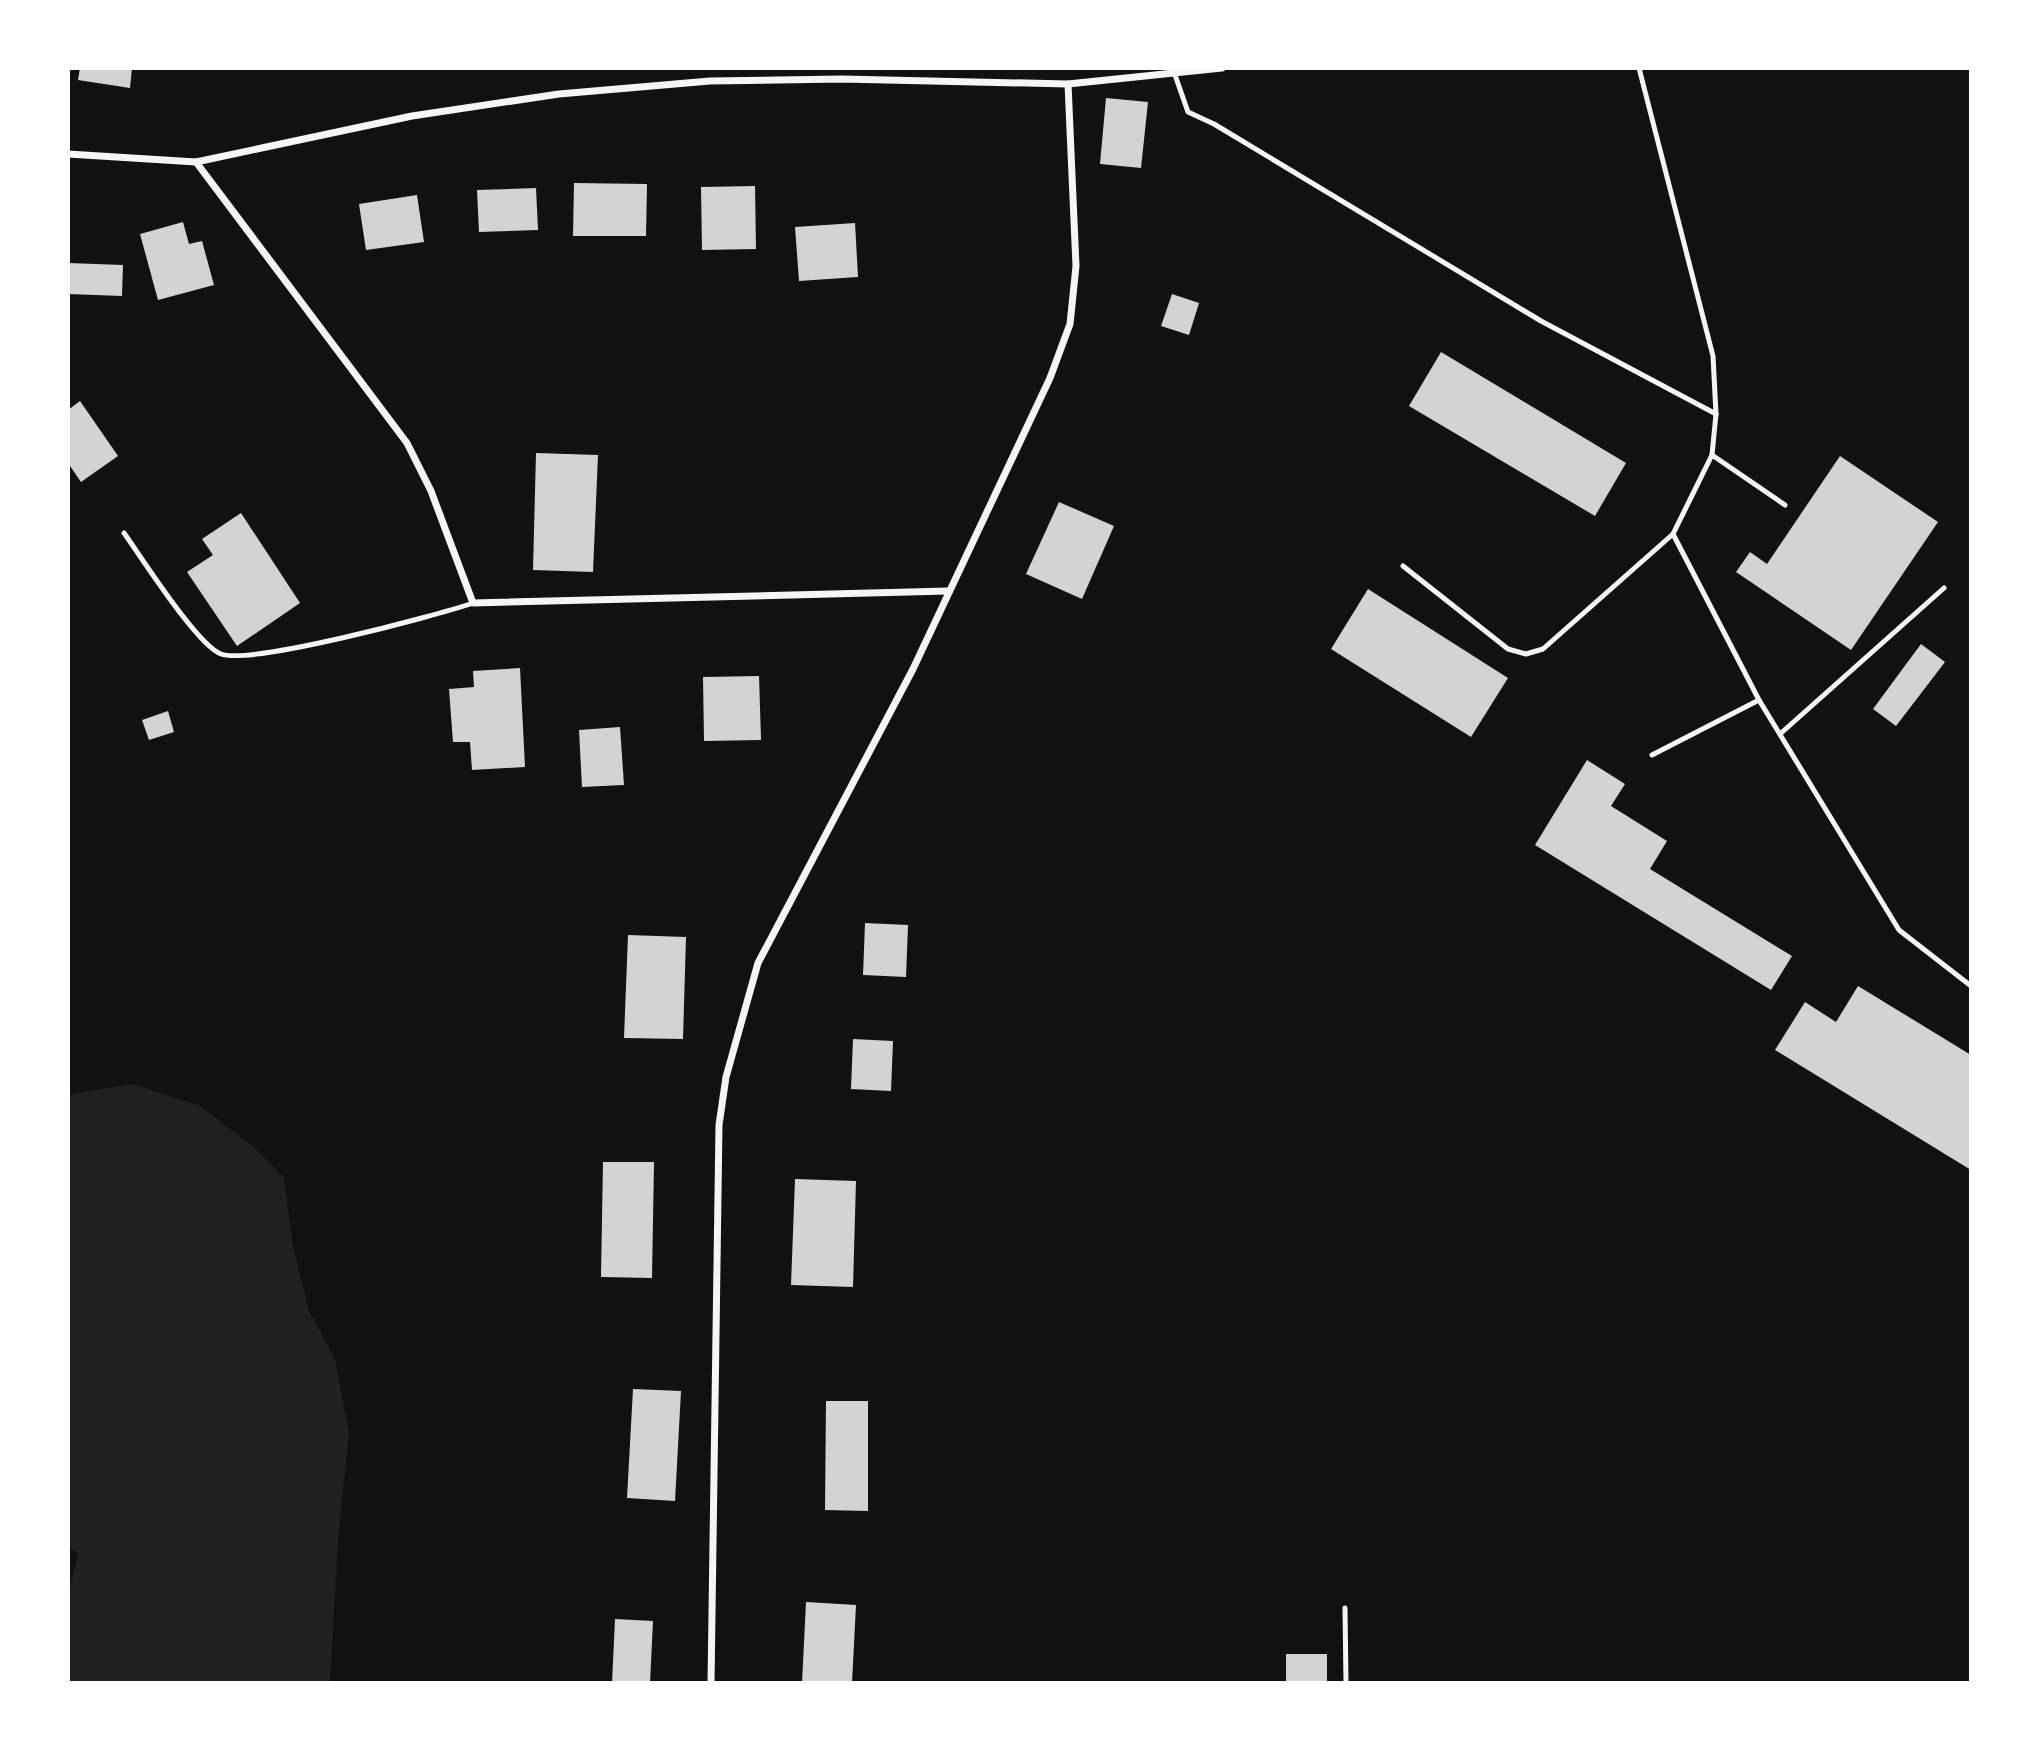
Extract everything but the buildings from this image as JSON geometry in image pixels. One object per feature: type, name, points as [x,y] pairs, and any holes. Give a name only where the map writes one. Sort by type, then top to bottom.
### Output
[{"type":"street","points":[[68,154],[196,162],[412,116],[558,94],[723,81],[842,79],[1068,84],[1175,75],[1222,68]]},
{"type":"street","points":[[711,1683],[718,1153],[726,1077],[758,963],[913,669],[1050,378],[1070,324],[1076,267],[1068,84]]},
{"type":"street","points":[[196,162],[407,443],[431,491],[473,603],[948,591]]},
{"type":"lane","points":[[1403,566],[1508,649],[1526,654],[1543,649],[1673,534],[1712,455],[1716,414],[1713,356],[1639,68]]},
{"type":"lane","points":[[1175,75],[1188,112],[1214,124],[1541,321],[1716,414]]},
{"type":"lane","points":[[1712,455],[1784,505]]},
{"type":"lane","points":[[124,533],[198,635],[219,653],[239,657],[285,648],[439,614],[473,603]]},
{"type":"lane","points":[[1673,534],[1759,700],[1899,930],[1971,986]]},
{"type":"lane","points":[[1780,734],[1944,588]]},
{"type":"lane","points":[[1652,755],[1759,700]]},
{"type":"lane","points":[[1345,1608],[1346,1683]]},
{"type":"shaded area","points":[[132,1084],[200,1106],[255,1148],[284,1178],[293,1247],[309,1311],[335,1359],[349,1433],[338,1541],[330,1683],[68,1683],[68,1596],[78,1554],[68,1544],[68,1097],[72,1094]]}]
